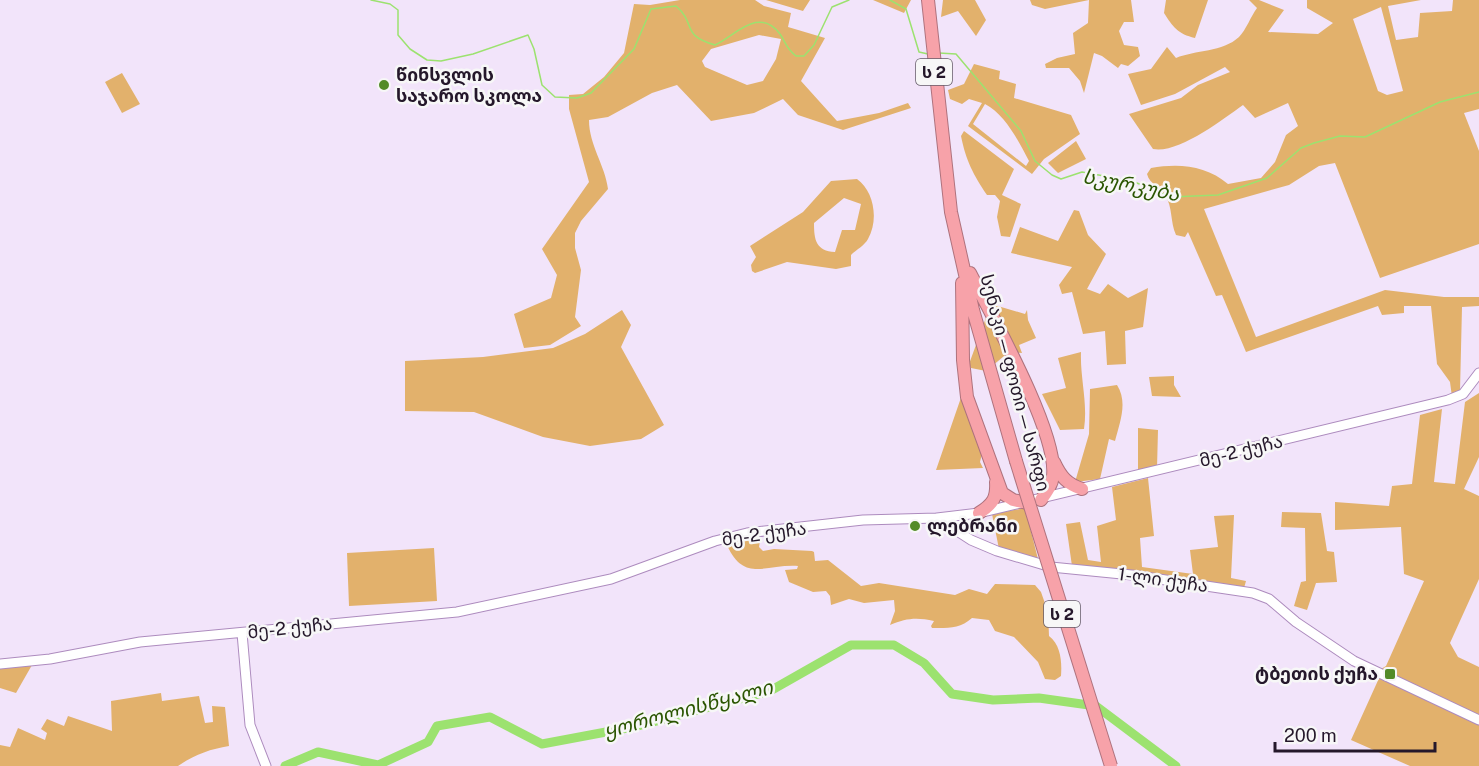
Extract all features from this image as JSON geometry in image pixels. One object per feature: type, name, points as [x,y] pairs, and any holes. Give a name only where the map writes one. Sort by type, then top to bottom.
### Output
[{"type":"highway","name":"სენაკი — ფოთი — სარფი","points":[[928,0],[951,212],[974,310],[1016,461],[1111,766]]},
{"type":"highway","points":[[961,253],[1039,414],[1060,475],[1071,485],[1082,489]]},
{"type":"highway","points":[[961,253],[963,360],[967,397],[1002,493],[1013,500],[1028,503]]},
{"type":"highway","points":[[1041,500],[1048,491],[1053,476],[1052,456]]},
{"type":"highway","points":[[979,513],[991,506],[997,495],[996,481]]},
{"type":"street","name":"მე-2 ქუჩა","points":[[0,664],[50,659],[140,642],[457,612],[611,579],[715,541],[747,533],[863,520],[965,516],[1041,500],[1448,400],[1463,394],[1479,373]]},
{"type":"street","points":[[965,516],[961,525],[966,537]]},
{"type":"street","name":"1-ლი ქუჩა","points":[[937,518],[966,537],[997,551],[1051,567],[1132,575],[1253,593],[1269,599],[1321,640],[1376,672],[1479,720]]},
{"type":"street","points":[[242,633],[250,725],[266,766]]},
{"type":"shaded area","points":[[680,0],[755,0],[764,6],[791,13],[788,27],[825,38],[801,81],[837,121],[879,113],[908,103],[911,108],[843,130],[798,115],[783,99],[754,113],[711,121],[677,85],[652,93],[608,117],[589,120],[592,138],[608,189],[581,221],[575,233],[575,248],[581,270],[575,317],[581,326],[550,345],[524,348],[514,314],[551,298],[557,275],[542,249],[589,182],[569,109],[569,95],[583,94],[604,77],[624,53],[634,4],[650,5]],"holes":[[[759,35],[781,39],[776,59],[763,81],[747,85],[705,67],[702,61],[711,49]]]},
{"type":"shaded area","points":[[766,0],[810,0],[803,11]]},
{"type":"shaded area","points":[[873,0],[911,0],[904,13]]},
{"type":"shaded area","points":[[943,0],[975,0],[986,20],[976,36],[958,11],[941,17]]},
{"type":"shaded area","points":[[1030,0],[1089,0],[1045,9],[1032,5]]},
{"type":"shaded area","points":[[1089,0],[1131,0],[1134,22],[1124,22],[1119,31],[1124,45],[1138,47],[1140,56],[1128,66],[1121,64],[1118,68],[1094,53],[1084,93],[1080,81],[1069,68],[1046,68],[1045,64],[1057,58],[1075,54],[1073,33],[1088,23]]},
{"type":"shaded area","points":[[1166,0],[1208,0],[1195,38],[1180,32],[1170,22],[1164,13]]},
{"type":"shaded area","points":[[1249,0],[1259,0],[1284,10],[1268,32],[1318,34],[1333,23],[1307,8],[1307,0],[1421,0],[1388,6],[1396,40],[1418,37],[1420,13],[1452,11],[1453,0],[1479,0],[1479,109],[1464,113],[1479,151],[1479,244],[1380,278],[1335,163],[1319,166],[1289,185],[1204,209],[1256,337],[1385,290],[1444,297],[1479,297],[1479,306],[1462,307],[1460,391],[1452,397],[1450,382],[1437,364],[1431,306],[1404,306],[1404,313],[1382,315],[1378,306],[1246,352],[1222,295],[1216,296],[1188,232],[1185,237],[1176,235],[1168,200],[1163,192],[1150,181],[1147,174],[1151,168],[1181,166],[1201,169],[1228,184],[1261,178],[1275,162],[1286,135],[1298,126],[1288,103],[1255,118],[1243,105],[1187,141],[1163,149],[1153,149],[1129,114],[1181,98],[1198,85],[1230,72],[1225,67],[1175,94],[1141,105],[1128,74],[1151,69],[1167,47],[1176,58],[1232,42],[1242,34],[1257,8]],"holes":[[[1381,7],[1403,91],[1387,95],[1378,91],[1353,19]]]},
{"type":"shaded area","points":[[974,64],[1000,71],[999,79],[1016,84],[1014,98],[1071,115],[1080,134],[1044,159],[1032,174],[968,126],[982,103],[969,99],[962,104],[950,99],[948,90],[964,84]],"holes":[[[985,104],[999,114],[1016,137],[1029,161],[1026,166],[973,124]]]},
{"type":"shaded area","points":[[122,73],[140,104],[122,113],[105,82]]},
{"type":"shaded area","points":[[964,131],[1014,169],[1002,195],[1021,204],[1010,237],[1001,236],[997,217],[1000,201],[995,195],[987,195],[971,167],[961,136]]},
{"type":"shaded area","points":[[1076,141],[1086,159],[1058,173],[1048,163]]},
{"type":"shaded area","points":[[857,179],[863,184],[873,206],[871,231],[865,243],[851,255],[851,266],[836,269],[787,262],[755,273],[752,271],[751,265],[756,257],[750,246],[803,212],[831,181]],"holes":[[[844,198],[861,204],[855,230],[842,230],[835,252],[817,244],[814,223]]]},
{"type":"shaded area","points":[[1074,210],[1079,211],[1088,235],[1106,254],[1087,289],[1100,294],[1108,284],[1128,298],[1148,288],[1143,327],[1125,331],[1126,364],[1107,365],[1105,331],[1083,334],[1072,292],[1062,294],[1059,285],[1072,267],[1011,253],[1020,227],[1058,241]]},
{"type":"shaded area","points":[[991,304],[1025,314],[1027,310],[1028,320],[1036,338],[1019,345],[1022,353],[1009,352],[986,371],[971,368],[969,364]]},
{"type":"shaded area","points":[[622,310],[631,325],[621,347],[664,425],[641,439],[590,446],[543,437],[474,412],[405,411],[405,361],[483,357],[553,348],[585,334]]},
{"type":"shaded area","points":[[1081,352],[1084,429],[1060,430],[1042,394],[1066,388],[1058,358]]},
{"type":"shaded area","points":[[1174,376],[1174,385],[1181,397],[1152,396],[1149,377]]},
{"type":"shaded area","points":[[1117,385],[1123,405],[1121,419],[1115,441],[1109,439],[1100,479],[1075,482],[1089,434],[1090,389]]},
{"type":"shaded area","points":[[965,386],[986,437],[980,462],[983,468],[936,470]]},
{"type":"shaded area","points":[[1479,393],[1479,457],[1464,489],[1479,496],[1479,579],[1450,643],[1458,657],[1479,667],[1479,720],[1376,672],[1386,666],[1424,581],[1404,574],[1401,527],[1335,530],[1335,502],[1389,506],[1392,486],[1412,484],[1420,415],[1442,409],[1434,482],[1455,484],[1465,402]]},
{"type":"shaded area","points":[[1138,428],[1158,430],[1157,468],[1138,474]]},
{"type":"shaded area","points":[[1148,478],[1154,536],[1140,538],[1142,567],[1193,574],[1190,550],[1218,547],[1214,516],[1234,515],[1231,578],[1246,581],[1244,588],[1072,566],[1066,524],[1080,522],[1088,560],[1101,562],[1097,526],[1116,520],[1112,487]]},
{"type":"shaded area","points":[[1025,508],[1038,559],[999,549],[992,514]]},
{"type":"shaded area","points":[[1282,512],[1321,513],[1327,551],[1334,552],[1337,582],[1316,583],[1307,610],[1294,606],[1301,582],[1306,581],[1305,528],[1281,527]]},
{"type":"shaded area","points":[[761,534],[759,547],[763,551],[774,549],[812,551],[815,561],[828,560],[861,586],[879,583],[955,595],[969,589],[987,594],[995,584],[1035,585],[1041,592],[1048,612],[1049,636],[1058,649],[1061,676],[1055,680],[1045,679],[1038,662],[1014,637],[995,631],[989,620],[972,618],[963,624],[949,628],[932,628],[934,621],[917,619],[890,625],[895,611],[894,600],[864,603],[849,599],[831,605],[830,596],[826,591],[813,592],[789,582],[785,570],[797,569],[798,566],[748,568],[734,557],[727,545]]},
{"type":"shaded area","points":[[434,548],[437,601],[349,606],[347,553]]},
{"type":"shaded area","points":[[32,665],[16,693],[0,688],[0,667]]},
{"type":"shaded area","points":[[1380,676],[1479,724],[1479,766],[1410,766],[1351,740]]},
{"type":"shaded area","points":[[161,693],[162,701],[199,696],[205,723],[213,722],[212,706],[225,707],[229,746],[202,753],[178,766],[0,766],[0,745],[10,747],[18,728],[45,740],[47,733],[41,729],[47,719],[64,726],[68,716],[112,731],[111,701]]},
{"type":"waterway","name":"სკურკუბა","points":[[371,0],[390,4],[398,10],[398,35],[410,49],[427,60],[441,61],[473,54],[528,35],[534,49],[542,85],[555,97],[577,98],[591,93],[634,49],[651,9],[676,6],[686,18],[693,33],[715,45],[748,25],[764,22],[780,34],[796,56],[804,56],[814,45],[832,7],[849,0]]},
{"type":"waterway","name":"სკურკუბა","points":[[890,0],[906,9],[919,52],[928,54]]},
{"type":"waterway","name":"სკურკუბა","points":[[939,53],[956,54],[1021,131],[1035,161],[1052,175],[1061,179],[1082,172],[1132,181],[1171,197],[1218,195],[1267,178],[1301,148],[1340,136],[1365,137],[1440,102],[1479,92]]},
{"type":"waterway","name":"ყოროლისწყალი","points":[[285,766],[318,752],[378,765],[428,742],[437,726],[490,717],[542,744],[638,726],[770,691],[851,645],[894,645],[924,663],[952,694],[993,700],[1039,698],[1096,706],[1176,766]]},
{"type":"place","name":"წინსვლის საჯარო სკოლა","points":[[384,85]]},
{"type":"place","name":"ლებრანი","points":[[915,526]]},
{"type":"place","name":"ტბეთის ქუჩა","points":[[1390,674]]}]
